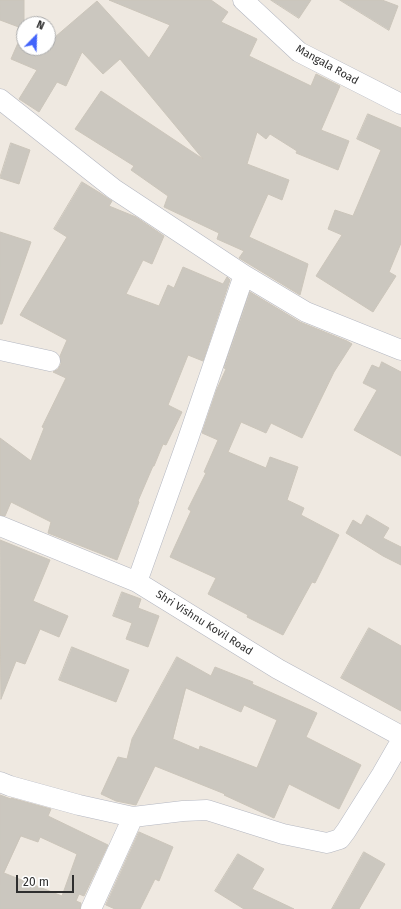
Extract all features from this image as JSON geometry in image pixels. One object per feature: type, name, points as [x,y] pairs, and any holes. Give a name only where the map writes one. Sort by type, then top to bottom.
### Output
[{"type":"street","name":"Mangala Road","points":[[243,0],[299,52],[401,104]]},
{"type":"street","points":[[0,99],[114,189],[244,275],[306,312],[401,350]]},
{"type":"street","points":[[137,582],[244,275]]},
{"type":"street","points":[[0,350],[50,361]]},
{"type":"street","name":"Shri Vishnu Kovil Road","points":[[0,526],[137,582],[278,669],[401,736]]},
{"type":"street","points":[[0,782],[79,805],[133,817],[207,810],[283,834],[327,843],[340,839],[382,774],[401,741]]},
{"type":"street","points":[[91,909],[133,817]]},
{"type":"building","points":[[0,0],[24,0],[24,16],[16,16],[16,26],[0,20]]},
{"type":"building","points":[[109,0],[211,0],[228,12],[221,22],[257,39],[249,56],[311,86],[316,74],[340,86],[321,130],[349,141],[338,170],[296,153],[297,151],[270,134],[266,139],[257,132],[247,164],[289,180],[282,200],[268,194],[249,237],[308,264],[300,295],[239,258],[244,251],[217,239],[219,233],[164,207],[168,196],[131,170],[134,166],[75,129],[101,91],[203,159],[120,59],[103,74],[82,52],[66,86],[57,82],[39,112],[19,99],[37,70],[11,59],[16,47],[16,56],[56,56],[56,36],[97,1],[149,58],[170,25]]},
{"type":"building","points":[[271,0],[311,0],[299,18]]},
{"type":"building","points":[[340,0],[382,0],[398,6],[389,30]]},
{"type":"building","points":[[368,114],[401,128],[401,243],[389,272],[396,276],[373,312],[316,276],[342,235],[328,229],[335,210],[353,216],[381,150],[357,139]]},
{"type":"building","points":[[11,143],[30,150],[19,184],[0,178]]},
{"type":"building","points":[[82,182],[112,201],[109,206],[136,217],[164,236],[152,264],[143,260],[126,294],[159,306],[168,285],[174,288],[183,267],[223,284],[227,277],[230,280],[203,361],[188,355],[168,405],[182,412],[166,445],[163,444],[153,466],[138,501],[139,502],[117,560],[48,533],[51,522],[11,502],[5,516],[0,515],[0,438],[31,461],[44,428],[42,427],[66,378],[53,372],[58,369],[61,364],[60,356],[67,340],[20,315],[67,237],[54,229]]},
{"type":"building","points":[[0,232],[31,242],[2,324],[0,324]]},
{"type":"building","points":[[250,292],[300,322],[352,344],[334,372],[302,438],[271,423],[266,433],[241,422],[228,452],[266,468],[270,457],[298,467],[287,500],[304,508],[301,515],[339,535],[315,583],[312,582],[283,635],[247,617],[248,615],[208,594],[216,578],[170,557],[191,511],[188,509],[206,473],[204,472],[218,440],[202,433],[217,389],[226,369],[224,368]]},
{"type":"building","points":[[382,362],[401,372],[401,456],[354,430],[377,390],[363,383],[372,365],[379,368]]},
{"type":"building","points":[[367,515],[389,528],[383,538],[401,547],[401,565],[383,556],[346,533],[353,520],[361,525]]},
{"type":"building","points":[[0,540],[50,560],[33,601],[68,616],[59,637],[40,629],[25,664],[16,661],[1,699]]},
{"type":"building","points":[[122,592],[141,599],[138,608],[159,616],[148,647],[126,639],[132,623],[113,616]]},
{"type":"building","points":[[369,628],[401,646],[401,711],[341,678]]},
{"type":"building","points":[[72,647],[129,670],[116,702],[59,680]]},
{"type":"building","points":[[177,657],[211,676],[215,667],[253,682],[252,684],[317,713],[306,737],[361,765],[339,809],[289,784],[274,818],[224,795],[225,794],[155,766],[136,805],[116,801],[101,794],[118,757],[127,759],[132,739]],"holes":[[[186,688],[241,712],[244,705],[277,720],[257,768],[200,746],[199,750],[173,739]]]},
{"type":"building","points":[[0,795],[51,809],[48,816],[108,845],[84,896],[79,894],[76,901],[81,903],[80,909],[0,909]],"holes":[[[21,836],[38,842],[40,837],[77,854],[62,896],[4,873]]]},
{"type":"building","points":[[139,832],[173,847],[159,881],[155,879],[140,909],[115,909],[106,905]]},
{"type":"building","points":[[364,852],[385,864],[359,909],[332,909]]},
{"type":"building","points":[[238,854],[264,869],[252,889],[294,909],[244,909],[215,891]]}]
